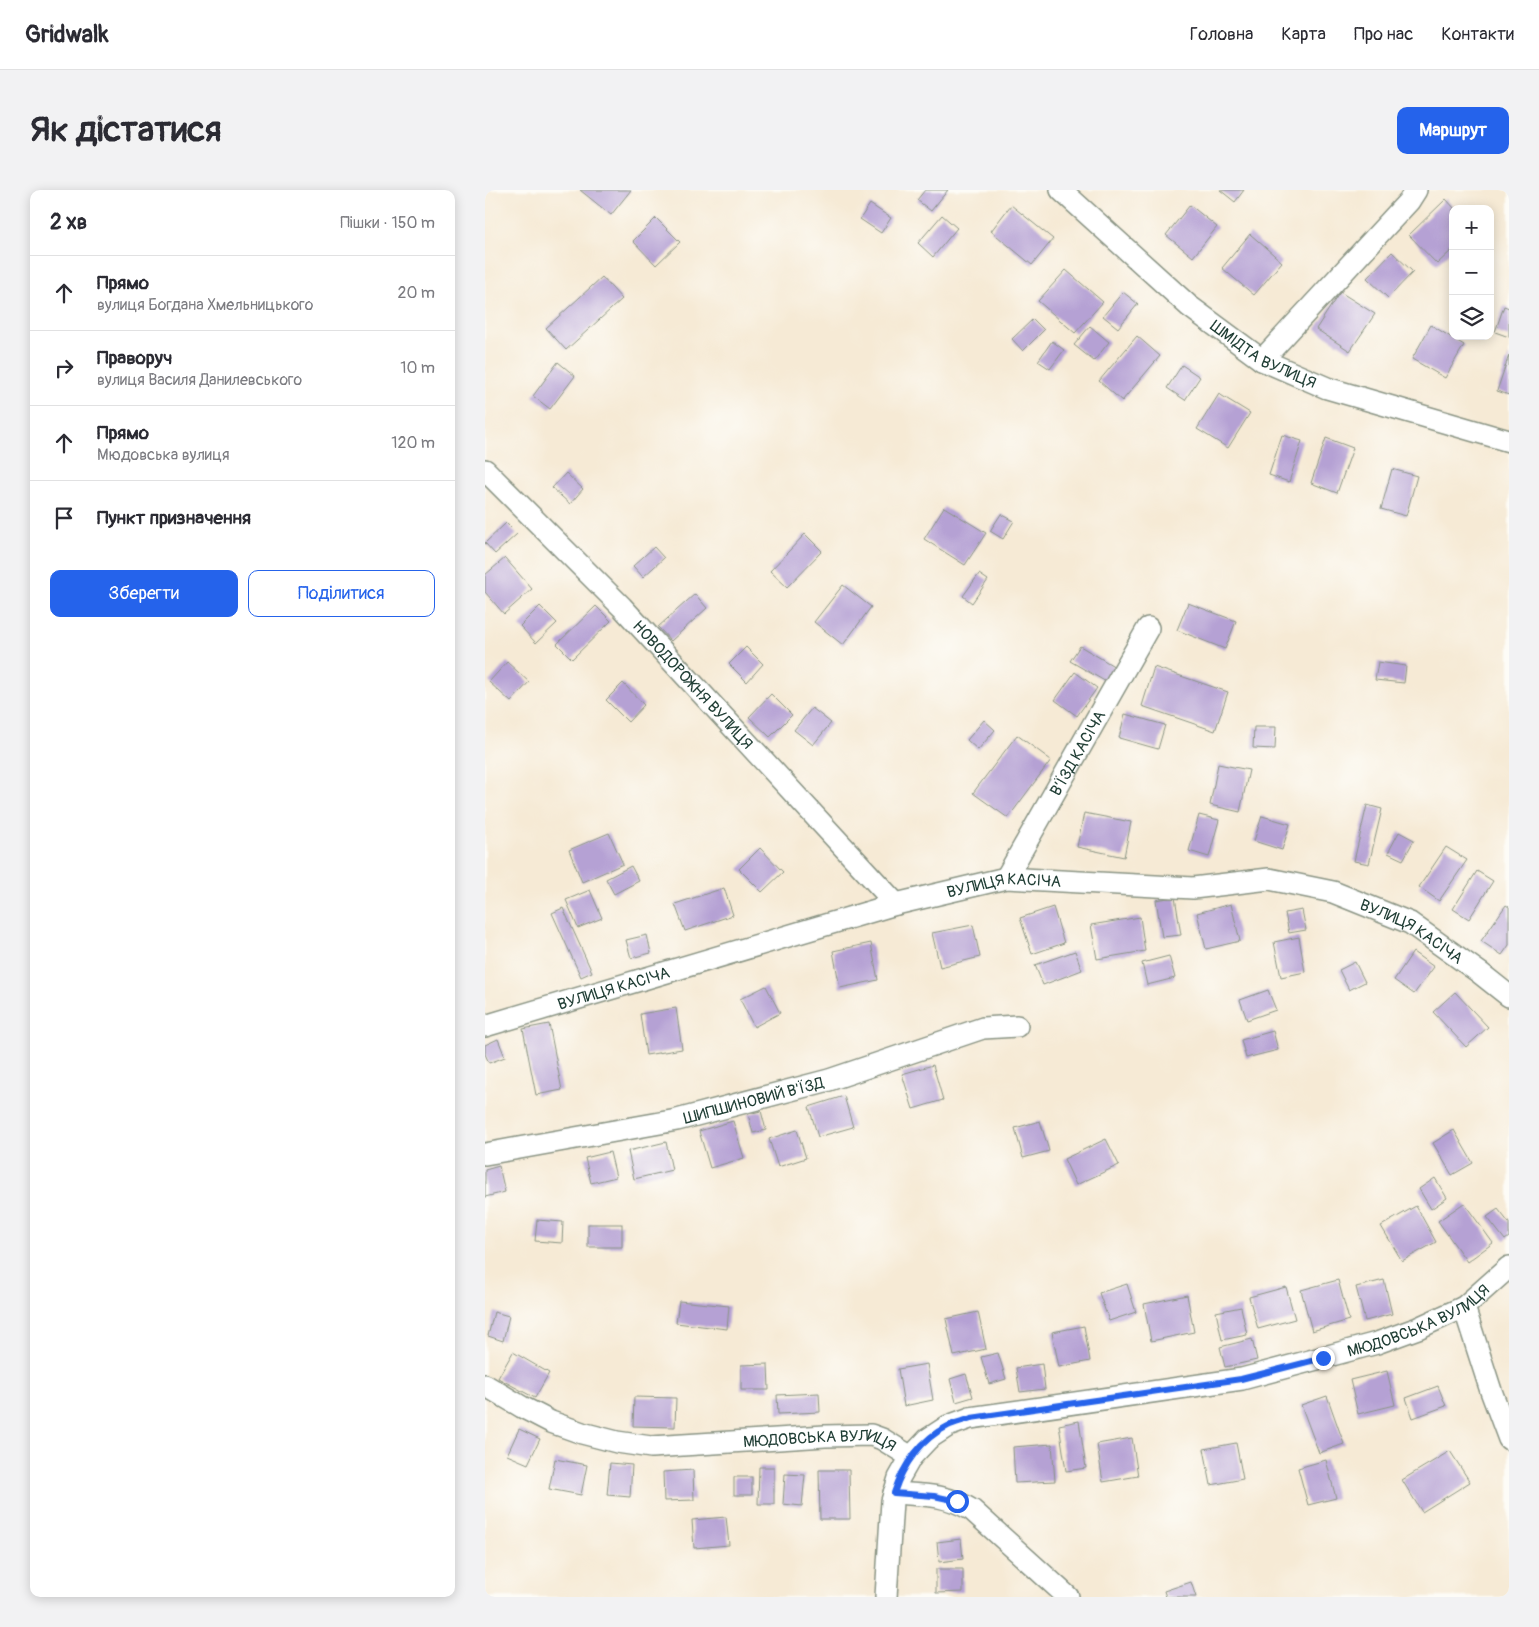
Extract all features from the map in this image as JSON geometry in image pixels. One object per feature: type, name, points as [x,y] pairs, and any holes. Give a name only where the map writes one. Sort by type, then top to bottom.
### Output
[{"type":"street","name":"ШМІДТА ВУЛИЦЯ","points":[[1061,190],[1189,306],[1262,360],[1327,388],[1509,442]]},
{"type":"street","points":[[1262,360],[1409,201],[1416,190]]},
{"type":"street","name":"НОВОДОРОЖНЯ ВУЛИЦЯ","points":[[485,470],[622,607],[896,904]]},
{"type":"street","name":"В’ЇЗД КАСІЧА","points":[[1006,878],[1148,628]]},
{"type":"street","name":"ВУЛИЦЯ КАСІЧА","points":[[485,1026],[896,904],[1006,878],[1193,888],[1269,879],[1333,892],[1410,923],[1481,973],[1509,996]]},
{"type":"street","name":"ШИПШИНОВИЙ В'ЇЗД","points":[[485,1154],[677,1120],[829,1080],[983,1028],[1017,1026]]},
{"type":"street","name":"МЮДОВСЬКА ВУЛИЦЯ","points":[[485,1385],[522,1408],[551,1422],[582,1433],[617,1442],[651,1447],[825,1436],[871,1436],[882,1439],[911,1457],[928,1440],[948,1426],[971,1418],[1241,1379],[1377,1343],[1418,1328],[1464,1307],[1509,1267]]},
{"type":"street","points":[[1464,1307],[1491,1391],[1509,1439]]},
{"type":"street","points":[[886,1597],[891,1501],[899,1478],[911,1457]]},
{"type":"street","points":[[894,1493],[934,1496],[957,1501],[972,1510],[1068,1597]]},
{"type":"building","points":[[580,190],[631,190],[611,215]]},
{"type":"building","points":[[925,190],[948,190],[931,211],[917,200]]},
{"type":"building","points":[[1220,190],[1244,190],[1235,202]]},
{"type":"building","points":[[1446,199],[1451,205],[1449,205],[1449,253],[1437,264],[1409,235]]},
{"type":"building","points":[[870,204],[891,218],[881,233],[860,219]]},
{"type":"building","points":[[1011,205],[1053,239],[1032,265],[991,231]]},
{"type":"building","points":[[1190,205],[1217,227],[1193,257],[1166,235]]},
{"type":"building","points":[[942,215],[957,228],[933,257],[918,243]]},
{"type":"building","points":[[656,218],[680,242],[656,265],[633,241]]},
{"type":"building","points":[[1250,234],[1282,262],[1254,295],[1222,268]]},
{"type":"building","points":[[1392,252],[1413,272],[1388,298],[1367,278]]},
{"type":"building","points":[[1066,270],[1103,302],[1075,333],[1038,301]]},
{"type":"building","points":[[602,277],[622,299],[566,350],[546,328]]},
{"type":"building","points":[[1123,292],[1138,304],[1118,328],[1103,316]]},
{"type":"building","points":[[1340,292],[1375,314],[1350,351],[1316,329]]},
{"type":"building","points":[[1504,306],[1509,308],[1509,337],[1495,332]]},
{"type":"building","points":[[1033,319],[1044,330],[1023,351],[1012,339]]},
{"type":"building","points":[[1431,325],[1449,336],[1449,340],[1456,340],[1464,345],[1445,378],[1412,359]]},
{"type":"building","points":[[1090,326],[1109,342],[1094,361],[1074,345]]},
{"type":"building","points":[[1137,336],[1160,356],[1122,401],[1099,381]]},
{"type":"building","points":[[1052,341],[1064,350],[1050,369],[1038,361]]},
{"type":"building","points":[[1509,355],[1509,395],[1497,391]]},
{"type":"building","points":[[558,362],[575,376],[550,409],[533,396]]},
{"type":"building","points":[[1182,365],[1200,377],[1185,400],[1167,388]]},
{"type":"building","points":[[1219,394],[1250,413],[1228,448],[1197,429]]},
{"type":"building","points":[[1282,435],[1302,441],[1289,482],[1269,475]]},
{"type":"building","points":[[1326,438],[1353,448],[1337,493],[1311,483]]},
{"type":"building","points":[[1392,469],[1417,476],[1406,516],[1381,509]]},
{"type":"building","points":[[566,473],[583,489],[570,504],[552,488]]},
{"type":"building","points":[[944,507],[986,533],[965,565],[924,539]]},
{"type":"building","points":[[1001,514],[1014,521],[1003,539],[990,531]]},
{"type":"building","points":[[506,523],[517,534],[495,554],[485,543]]},
{"type":"building","points":[[805,534],[822,551],[787,587],[770,571]]},
{"type":"building","points":[[654,547],[664,558],[643,577],[633,566]]},
{"type":"building","points":[[505,558],[532,589],[504,614],[485,592],[485,575]]},
{"type":"building","points":[[979,574],[988,580],[972,603],[963,596]]},
{"type":"building","points":[[843,585],[871,607],[843,645],[814,622]]},
{"type":"building","points":[[695,594],[707,608],[671,641],[658,627]]},
{"type":"building","points":[[1188,603],[1236,621],[1225,649],[1177,630]]},
{"type":"building","points":[[540,606],[557,623],[536,643],[520,626]]},
{"type":"building","points":[[596,606],[611,621],[572,659],[557,644]]},
{"type":"building","points":[[1080,646],[1117,668],[1108,683],[1070,661]]},
{"type":"building","points":[[746,647],[763,664],[747,682],[729,664]]},
{"type":"building","points":[[507,662],[529,682],[511,702],[489,682]]},
{"type":"building","points":[[1378,662],[1406,666],[1404,683],[1375,680]]},
{"type":"building","points":[[1154,667],[1228,692],[1215,731],[1142,706]]},
{"type":"building","points":[[1075,672],[1097,688],[1077,716],[1055,700]]},
{"type":"building","points":[[623,683],[644,705],[628,722],[606,700]]},
{"type":"building","points":[[771,694],[792,715],[770,737],[749,717]]},
{"type":"building","points":[[812,708],[831,723],[813,745],[794,730]]},
{"type":"building","points":[[1125,714],[1165,725],[1158,749],[1119,738]]},
{"type":"building","points":[[984,720],[995,730],[978,750],[967,740]]},
{"type":"building","points":[[1254,727],[1276,727],[1275,749],[1253,748]]},
{"type":"building","points":[[1017,735],[1051,760],[1008,818],[973,793]]},
{"type":"building","points":[[1218,764],[1249,770],[1240,812],[1210,805]]},
{"type":"building","points":[[1367,805],[1382,809],[1369,864],[1354,861]]},
{"type":"building","points":[[1084,813],[1131,822],[1124,857],[1077,847]]},
{"type":"building","points":[[1199,815],[1219,820],[1209,857],[1189,851]]},
{"type":"building","points":[[1262,816],[1290,824],[1282,850],[1254,841]]},
{"type":"building","points":[[1399,832],[1414,840],[1403,860],[1388,853]]},
{"type":"building","points":[[609,833],[623,864],[582,882],[569,850]]},
{"type":"building","points":[[1446,847],[1467,860],[1439,901],[1419,887]]},
{"type":"building","points":[[760,848],[783,872],[762,892],[739,869]]},
{"type":"building","points":[[631,866],[639,881],[614,894],[606,879]]},
{"type":"building","points":[[1477,871],[1493,881],[1469,919],[1453,909]]},
{"type":"building","points":[[724,888],[733,915],[685,931],[675,904]]},
{"type":"building","points":[[590,890],[602,918],[578,928],[566,900]]},
{"type":"building","points":[[1175,897],[1181,935],[1162,937],[1156,900]]},
{"type":"building","points":[[1231,904],[1240,941],[1206,949],[1197,913]]},
{"type":"building","points":[[1506,905],[1509,907],[1509,945],[1502,955],[1481,941]]},
{"type":"building","points":[[1053,907],[1064,943],[1032,954],[1020,918]]},
{"type":"building","points":[[563,908],[592,972],[581,977],[552,913]]},
{"type":"building","points":[[1302,910],[1306,930],[1289,933],[1285,913]]},
{"type":"building","points":[[1140,917],[1145,951],[1097,959],[1091,925]]},
{"type":"building","points":[[973,925],[980,957],[940,967],[932,933]]},
{"type":"building","points":[[647,935],[651,953],[631,958],[626,940]]},
{"type":"building","points":[[1299,937],[1305,972],[1281,977],[1274,942]]},
{"type":"building","points":[[871,943],[878,980],[840,988],[833,951]]},
{"type":"building","points":[[1075,951],[1082,970],[1043,985],[1035,965]]},
{"type":"building","points":[[1413,952],[1434,967],[1414,994],[1394,980]]},
{"type":"building","points":[[1169,956],[1175,978],[1147,985],[1142,963]]},
{"type":"building","points":[[1355,962],[1365,982],[1349,990],[1339,970]]},
{"type":"building","points":[[766,986],[780,1013],[754,1027],[740,999]]},
{"type":"building","points":[[1268,990],[1276,1010],[1247,1020],[1240,1000]]},
{"type":"building","points":[[1455,992],[1488,1027],[1466,1047],[1433,1012]]},
{"type":"building","points":[[676,1008],[682,1049],[646,1055],[640,1014]]},
{"type":"building","points":[[549,1024],[562,1090],[536,1095],[523,1029]]},
{"type":"building","points":[[1273,1031],[1278,1050],[1246,1058],[1241,1040]]},
{"type":"building","points":[[498,1039],[505,1057],[489,1063],[485,1054],[485,1045]]},
{"type":"building","points":[[933,1065],[943,1100],[913,1109],[902,1074]]},
{"type":"building","points":[[844,1096],[853,1127],[818,1137],[809,1107]]},
{"type":"building","points":[[761,1111],[766,1130],[753,1133],[748,1114]]},
{"type":"building","points":[[733,1121],[744,1158],[710,1168],[699,1131]]},
{"type":"building","points":[[1040,1121],[1049,1151],[1023,1158],[1015,1128]]},
{"type":"building","points":[[797,1130],[806,1158],[778,1167],[769,1139]]},
{"type":"building","points":[[1454,1130],[1473,1163],[1452,1175],[1433,1143]]},
{"type":"building","points":[[1106,1139],[1119,1165],[1076,1185],[1064,1159]]},
{"type":"building","points":[[666,1142],[672,1170],[634,1179],[628,1151]]},
{"type":"building","points":[[610,1152],[616,1177],[591,1183],[585,1158]]},
{"type":"building","points":[[499,1166],[505,1192],[485,1197],[485,1170]]},
{"type":"building","points":[[1435,1178],[1447,1198],[1431,1209],[1419,1189]]},
{"type":"building","points":[[1464,1203],[1493,1243],[1467,1262],[1438,1221]]},
{"type":"building","points":[[1416,1206],[1436,1242],[1402,1261],[1381,1226]]},
{"type":"building","points":[[1498,1209],[1509,1223],[1509,1237],[1505,1240],[1487,1217]]},
{"type":"building","points":[[537,1220],[563,1222],[562,1243],[535,1241]]},
{"type":"building","points":[[588,1224],[622,1224],[622,1247],[588,1247]]},
{"type":"building","points":[[1338,1280],[1349,1320],[1312,1331],[1301,1290]]},
{"type":"building","points":[[1384,1280],[1392,1314],[1365,1321],[1356,1287]]},
{"type":"building","points":[[1127,1284],[1136,1312],[1109,1321],[1099,1293]]},
{"type":"building","points":[[1286,1287],[1295,1319],[1258,1329],[1249,1297]]},
{"type":"building","points":[[1187,1295],[1194,1332],[1151,1341],[1144,1304]]},
{"type":"building","points":[[679,1301],[729,1306],[727,1329],[676,1323]]},
{"type":"building","points":[[1241,1307],[1247,1335],[1222,1340],[1216,1312]]},
{"type":"building","points":[[494,1312],[509,1316],[503,1341],[488,1336]]},
{"type":"building","points":[[978,1312],[986,1349],[954,1356],[946,1319]]},
{"type":"building","points":[[1084,1326],[1090,1361],[1059,1367],[1052,1332]]},
{"type":"building","points":[[1252,1339],[1257,1360],[1225,1367],[1220,1347]]},
{"type":"building","points":[[513,1352],[549,1373],[535,1398],[498,1378]]},
{"type":"building","points":[[998,1353],[1006,1379],[989,1384],[981,1357]]},
{"type":"building","points":[[768,1364],[769,1390],[741,1390],[741,1365]]},
{"type":"building","points":[[927,1364],[933,1400],[904,1406],[898,1369]]},
{"type":"building","points":[[1042,1364],[1045,1389],[1020,1392],[1016,1368]]},
{"type":"building","points":[[1387,1371],[1395,1405],[1358,1414],[1350,1380]]},
{"type":"building","points":[[966,1374],[973,1397],[956,1402],[950,1379]]},
{"type":"building","points":[[1438,1386],[1446,1406],[1413,1418],[1406,1398]]},
{"type":"building","points":[[819,1393],[820,1412],[778,1414],[777,1395]]},
{"type":"building","points":[[1327,1396],[1344,1444],[1319,1453],[1301,1405]]},
{"type":"building","points":[[634,1397],[676,1398],[675,1427],[633,1426]]},
{"type":"building","points":[[1079,1421],[1086,1468],[1066,1471],[1059,1425]]},
{"type":"building","points":[[519,1429],[540,1439],[528,1464],[507,1455]]},
{"type":"building","points":[[1132,1438],[1138,1476],[1103,1482],[1097,1444]]},
{"type":"building","points":[[1236,1443],[1243,1479],[1211,1485],[1204,1449]]},
{"type":"building","points":[[1052,1444],[1055,1481],[1015,1483],[1013,1447]]},
{"type":"building","points":[[1450,1451],[1470,1482],[1422,1512],[1402,1480]]},
{"type":"building","points":[[555,1459],[587,1465],[581,1495],[549,1489]]},
{"type":"building","points":[[1326,1460],[1336,1498],[1308,1505],[1298,1468]]},
{"type":"building","points":[[610,1463],[632,1465],[630,1497],[607,1495]]},
{"type":"building","points":[[759,1467],[774,1467],[774,1504],[758,1504]]},
{"type":"building","points":[[693,1470],[694,1500],[664,1501],[663,1472]]},
{"type":"building","points":[[819,1470],[849,1470],[850,1519],[820,1519]]},
{"type":"building","points":[[785,1474],[805,1475],[802,1506],[783,1504]]},
{"type":"building","points":[[734,1477],[752,1477],[752,1495],[734,1495]]},
{"type":"building","points":[[726,1517],[729,1545],[694,1548],[692,1520]]},
{"type":"building","points":[[961,1539],[963,1559],[939,1562],[937,1542]]},
{"type":"building","points":[[936,1569],[963,1569],[963,1592],[936,1593]]},
{"type":"building","points":[[1191,1582],[1196,1597],[1166,1597],[1164,1591]]},
{"type":"route","points":[[957,1501],[934,1496],[894,1493],[899,1478],[911,1457],[928,1440],[948,1426],[971,1418],[1241,1379],[1323,1358]]}]
